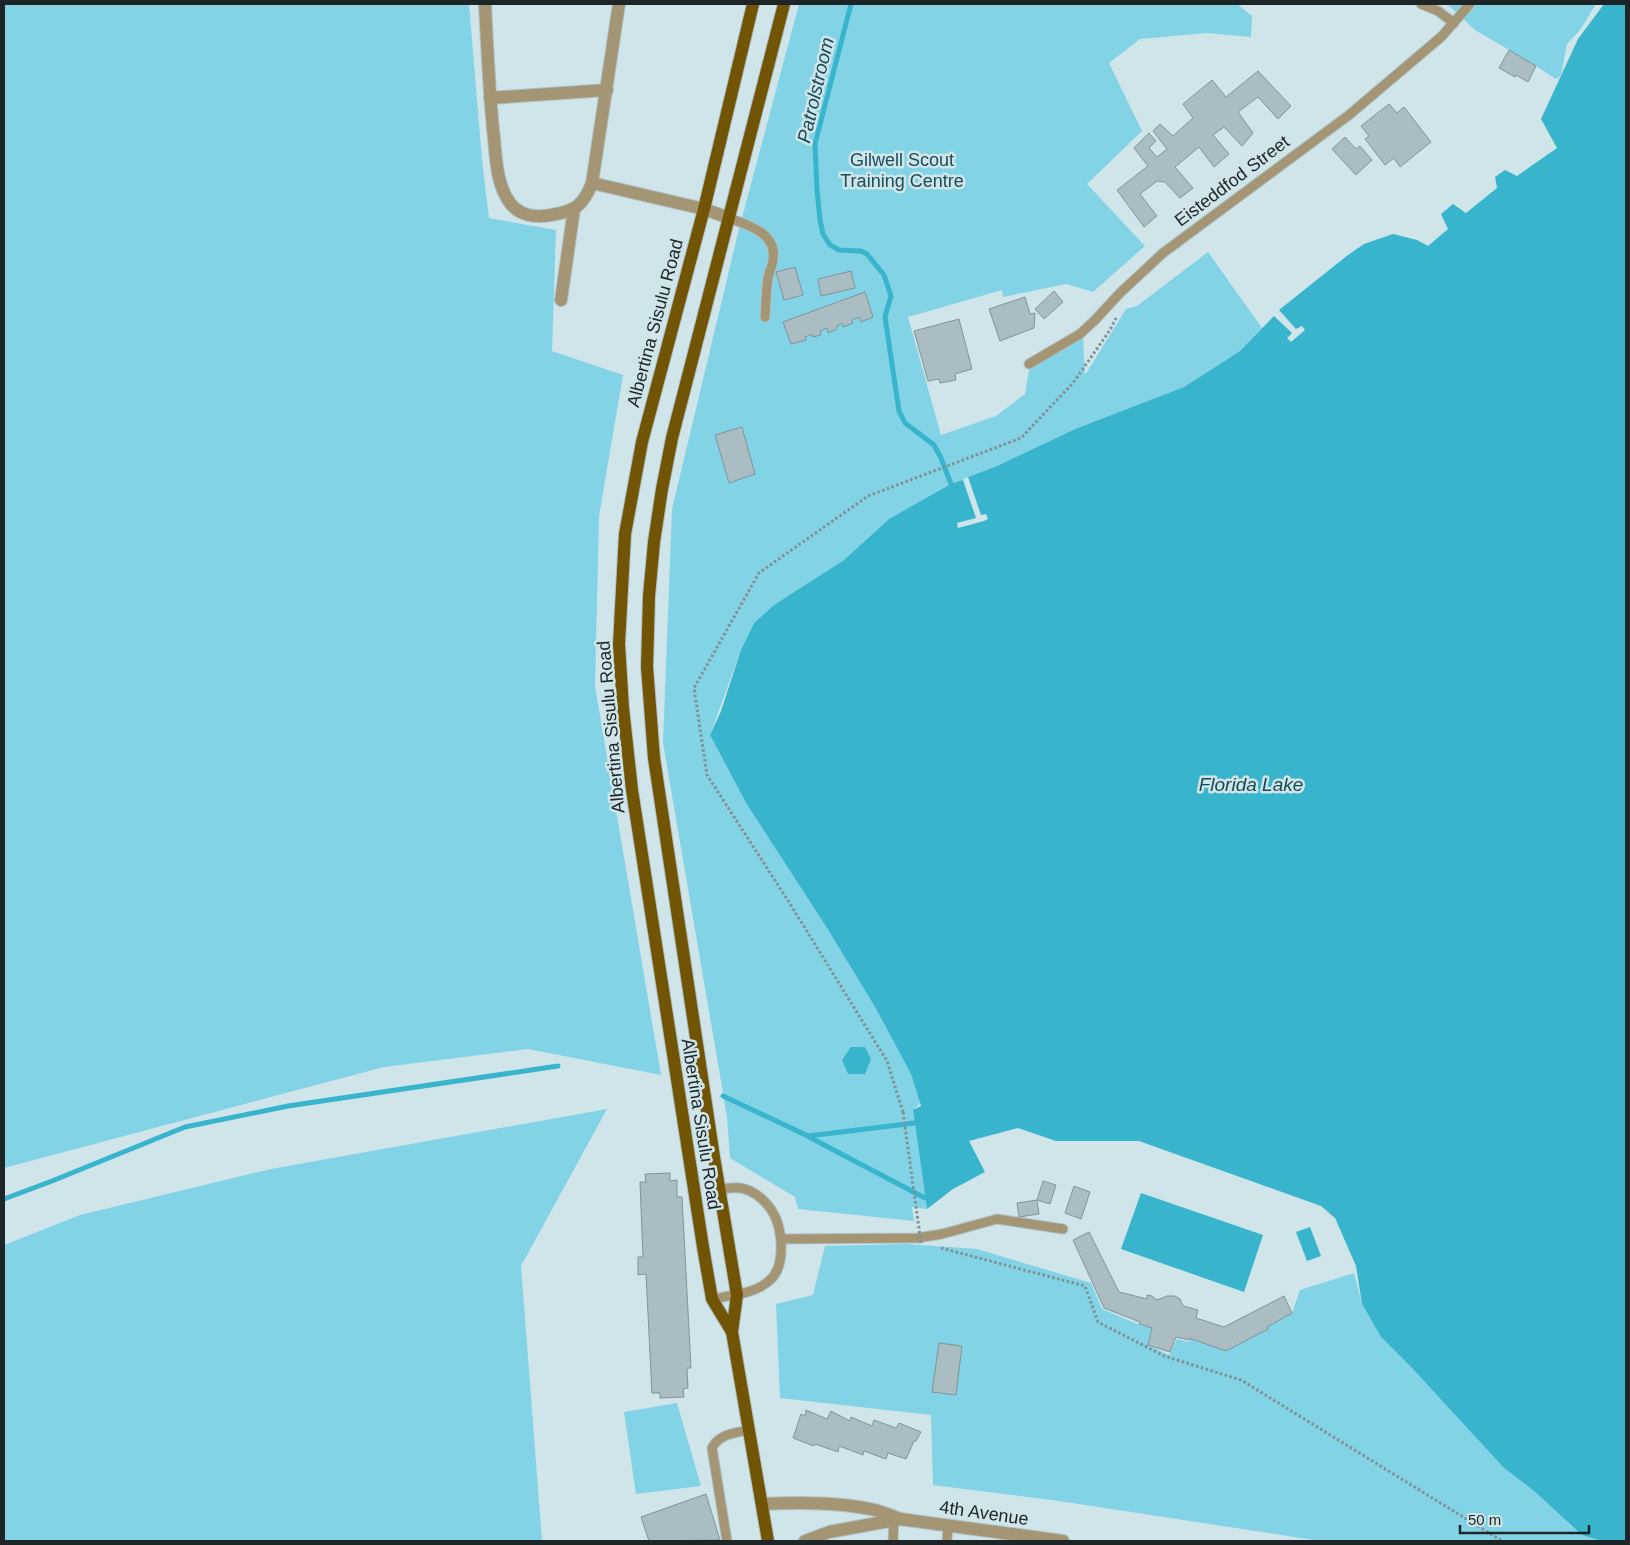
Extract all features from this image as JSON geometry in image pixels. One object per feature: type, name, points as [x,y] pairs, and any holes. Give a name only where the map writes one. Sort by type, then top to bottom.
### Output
[{"type":"main road","name":"Albertina Sisulu Road","points":[[732,1332],[712,1298],[700,1228],[632,790],[623,708],[619,644],[625,534],[642,442],[704,208],[753,4]]},
{"type":"main road","name":"Albertina Sisulu Road","points":[[768,1541],[732,1332],[737,1295],[719,1189],[654,758],[647,667],[649,596],[654,542],[672,438],[784,4]]},
{"type":"street","points":[[485,4],[490,98],[497,164],[501,183],[509,202],[516,209],[532,216],[543,217],[574,209],[580,205],[587,197],[592,183],[618,4]]},
{"type":"street","points":[[490,98],[607,90]]},
{"type":"street","points":[[592,183],[704,208],[729,218]]},
{"type":"street","points":[[561,300],[574,209]]},
{"type":"street","name":"4th Avenue","points":[[762,1504],[789,1503],[848,1506],[875,1510],[896,1519],[1059,1541]]},
{"type":"street","name":"4th Avenue","points":[[805,1541],[829,1532],[896,1519]]},
{"type":"lane","points":[[1422,4],[1438,11],[1454,23]]},
{"type":"lane","name":"Eisteddfod Street","points":[[1029,364],[1080,334],[1163,253],[1349,115],[1430,47],[1470,4]]},
{"type":"lane","points":[[729,218],[755,227],[763,233],[772,247],[773,262],[768,281],[765,317]]},
{"type":"lane","points":[[712,1298],[737,1295],[758,1289],[772,1279],[779,1263],[781,1240],[773,1212],[758,1196],[743,1188],[719,1189]]},
{"type":"lane","points":[[781,1240],[917,1238],[942,1234],[997,1219],[1063,1229]]},
{"type":"lane","points":[[727,1541],[712,1448],[722,1437],[749,1430]]},
{"type":"lane","points":[[893,1541],[896,1519]]},
{"type":"lane","points":[[947,1541],[948,1526]]},
{"type":"path","points":[[930,1245],[920,1243],[903,1112],[887,1062],[787,899],[707,775],[694,688],[759,573],[868,496],[1021,438],[1073,383],[1110,330],[1121,309]]},
{"type":"path","points":[[939,1248],[1085,1286],[1098,1322],[1164,1356],[1241,1380],[1502,1541]]},
{"type":"green space","points":[[4,4],[469,4],[482,160],[489,218],[556,230],[552,351],[623,375],[599,516],[595,686],[661,1075],[528,1049],[384,1067],[4,1168]]},
{"type":"green space","name":"Gilwell Scout Training Centre","points":[[799,4],[1237,4],[1252,16],[1251,37],[1207,33],[1140,39],[1109,63],[1142,131],[1087,184],[1145,246],[1093,292],[1066,284],[1003,297],[1002,290],[908,317],[941,435],[996,416],[1025,394],[1029,370],[1083,337],[1085,375],[1126,309],[1137,306],[1208,252],[1262,328],[1240,351],[1184,387],[1075,429],[997,466],[968,477],[889,519],[844,560],[774,605],[754,623],[741,650],[710,735],[746,803],[827,928],[875,1007],[911,1074],[920,1103],[913,1111],[927,1209],[912,1207],[914,1221],[798,1209],[795,1197],[730,1158],[722,1087],[663,743],[672,509],[739,229]]},
{"type":"green space","points":[[1447,4],[1596,4],[1580,30],[1567,44],[1561,75],[1556,79],[1475,30]]},
{"type":"green space","points":[[607,1109],[521,1266],[542,1541],[4,1541],[4,1245],[80,1215],[271,1169]]},
{"type":"green space","points":[[907,1244],[977,1249],[1091,1283],[1102,1309],[1152,1328],[1148,1345],[1169,1355],[1177,1339],[1189,1342],[1190,1338],[1226,1351],[1292,1313],[1300,1290],[1354,1273],[1362,1304],[1381,1337],[1504,1468],[1534,1491],[1582,1535],[1602,1541],[1321,1541],[1059,1501],[933,1485],[931,1415],[780,1398],[776,1304],[813,1295],[825,1246]]},
{"type":"green space","points":[[677,1403],[701,1486],[636,1494],[624,1412]]},
{"type":"water","name":"Florida Lake","points":[[1604,4],[1626,4],[1626,1541],[1602,1541],[1582,1535],[1534,1491],[1504,1468],[1381,1337],[1362,1304],[1356,1266],[1335,1218],[1321,1206],[1139,1141],[1056,1141],[1018,1128],[969,1141],[985,1172],[953,1189],[927,1209],[913,1110],[921,1106],[911,1074],[875,1007],[827,928],[746,803],[710,735],[721,711],[741,650],[754,623],[774,605],[844,560],[889,519],[951,484],[963,480],[976,518],[957,523],[958,528],[988,519],[986,514],[981,515],[968,477],[997,466],[1075,429],[1184,387],[1240,351],[1274,316],[1292,333],[1287,338],[1291,342],[1305,330],[1302,326],[1296,329],[1279,310],[1348,255],[1364,244],[1393,234],[1417,240],[1428,246],[1448,229],[1441,214],[1453,204],[1466,213],[1497,188],[1495,177],[1505,170],[1517,176],[1557,148],[1541,119],[1578,39]]},
{"type":"water","points":[[851,1047],[865,1047],[871,1059],[865,1074],[848,1074],[842,1060]]},
{"type":"water","points":[[1141,1193],[1263,1235],[1244,1292],[1121,1249]]},
{"type":"water","points":[[1310,1227],[1321,1256],[1307,1261],[1296,1232]]},
{"type":"building","points":[[1509,50],[1536,66],[1528,82],[1499,68]]},
{"type":"building","points":[[1258,71],[1291,106],[1278,119],[1258,97],[1238,112],[1253,133],[1242,146],[1224,127],[1213,135],[1229,154],[1214,167],[1199,147],[1175,167],[1193,188],[1180,198],[1165,182],[1157,181],[1140,194],[1157,216],[1144,227],[1117,190],[1148,166],[1134,148],[1149,133],[1156,141],[1149,148],[1157,157],[1167,149],[1153,131],[1160,124],[1173,136],[1193,118],[1183,104],[1212,80],[1226,97]]},
{"type":"building","points":[[1389,104],[1397,113],[1404,107],[1431,142],[1400,167],[1394,158],[1385,165],[1365,139],[1369,136],[1361,126]]},
{"type":"building","points":[[1345,137],[1356,149],[1360,146],[1372,160],[1356,175],[1332,149]]},
{"type":"building","points":[[795,267],[803,295],[784,300],[776,272]]},
{"type":"building","points":[[851,271],[855,288],[821,296],[818,279]]},
{"type":"building","points":[[1054,291],[1063,302],[1044,319],[1035,309]]},
{"type":"building","points":[[865,292],[873,317],[861,322],[859,317],[852,320],[853,323],[843,327],[842,323],[837,326],[837,329],[828,333],[827,328],[820,331],[821,335],[813,337],[812,334],[805,337],[806,340],[791,344],[783,322]]},
{"type":"building","points":[[1025,297],[1030,314],[1035,313],[1034,328],[1000,341],[989,309]]},
{"type":"building","points":[[959,319],[972,369],[955,374],[956,380],[940,383],[939,379],[928,381],[914,331]]},
{"type":"building","points":[[742,427],[755,474],[729,483],[715,435]]},
{"type":"building","points":[[670,1173],[670,1181],[677,1180],[677,1197],[682,1197],[691,1368],[687,1368],[688,1388],[683,1389],[684,1397],[660,1398],[660,1393],[652,1393],[646,1274],[638,1275],[638,1257],[643,1257],[640,1182],[646,1182],[645,1174]]},
{"type":"building","points":[[1043,1181],[1056,1185],[1050,1204],[1037,1200]]},
{"type":"building","points":[[1074,1186],[1090,1192],[1081,1219],[1065,1213]]},
{"type":"building","points":[[1037,1200],[1039,1214],[1019,1217],[1017,1203]]},
{"type":"building","points":[[1089,1232],[1119,1292],[1147,1299],[1147,1295],[1152,1296],[1157,1300],[1167,1296],[1175,1296],[1180,1299],[1183,1306],[1198,1310],[1196,1318],[1224,1327],[1284,1296],[1292,1313],[1267,1327],[1268,1329],[1226,1351],[1189,1338],[1189,1340],[1176,1337],[1170,1352],[1148,1345],[1152,1328],[1104,1308],[1073,1240]]},
{"type":"building","points":[[939,1343],[962,1346],[956,1395],[932,1392]]},
{"type":"building","points":[[806,1410],[827,1419],[831,1411],[850,1421],[851,1417],[872,1426],[874,1420],[896,1428],[899,1423],[921,1432],[916,1441],[914,1441],[906,1459],[888,1453],[886,1459],[864,1451],[863,1455],[839,1446],[838,1452],[793,1438],[801,1414],[805,1416]]},
{"type":"building","points":[[706,1494],[720,1540],[649,1541],[641,1517]]},
{"type":"waterway","name":"Patrolstroom","points":[[851,4],[815,144],[820,220],[823,234],[830,245],[839,250],[861,251],[867,254],[884,275],[891,296],[885,317],[899,411],[905,423],[934,445],[951,484]]},
{"type":"waterway","points":[[4,1199],[185,1127],[288,1106],[558,1066]]},
{"type":"waterway","points":[[723,1096],[808,1136],[915,1123]]},
{"type":"waterway","points":[[809,1137],[925,1198]]}]
